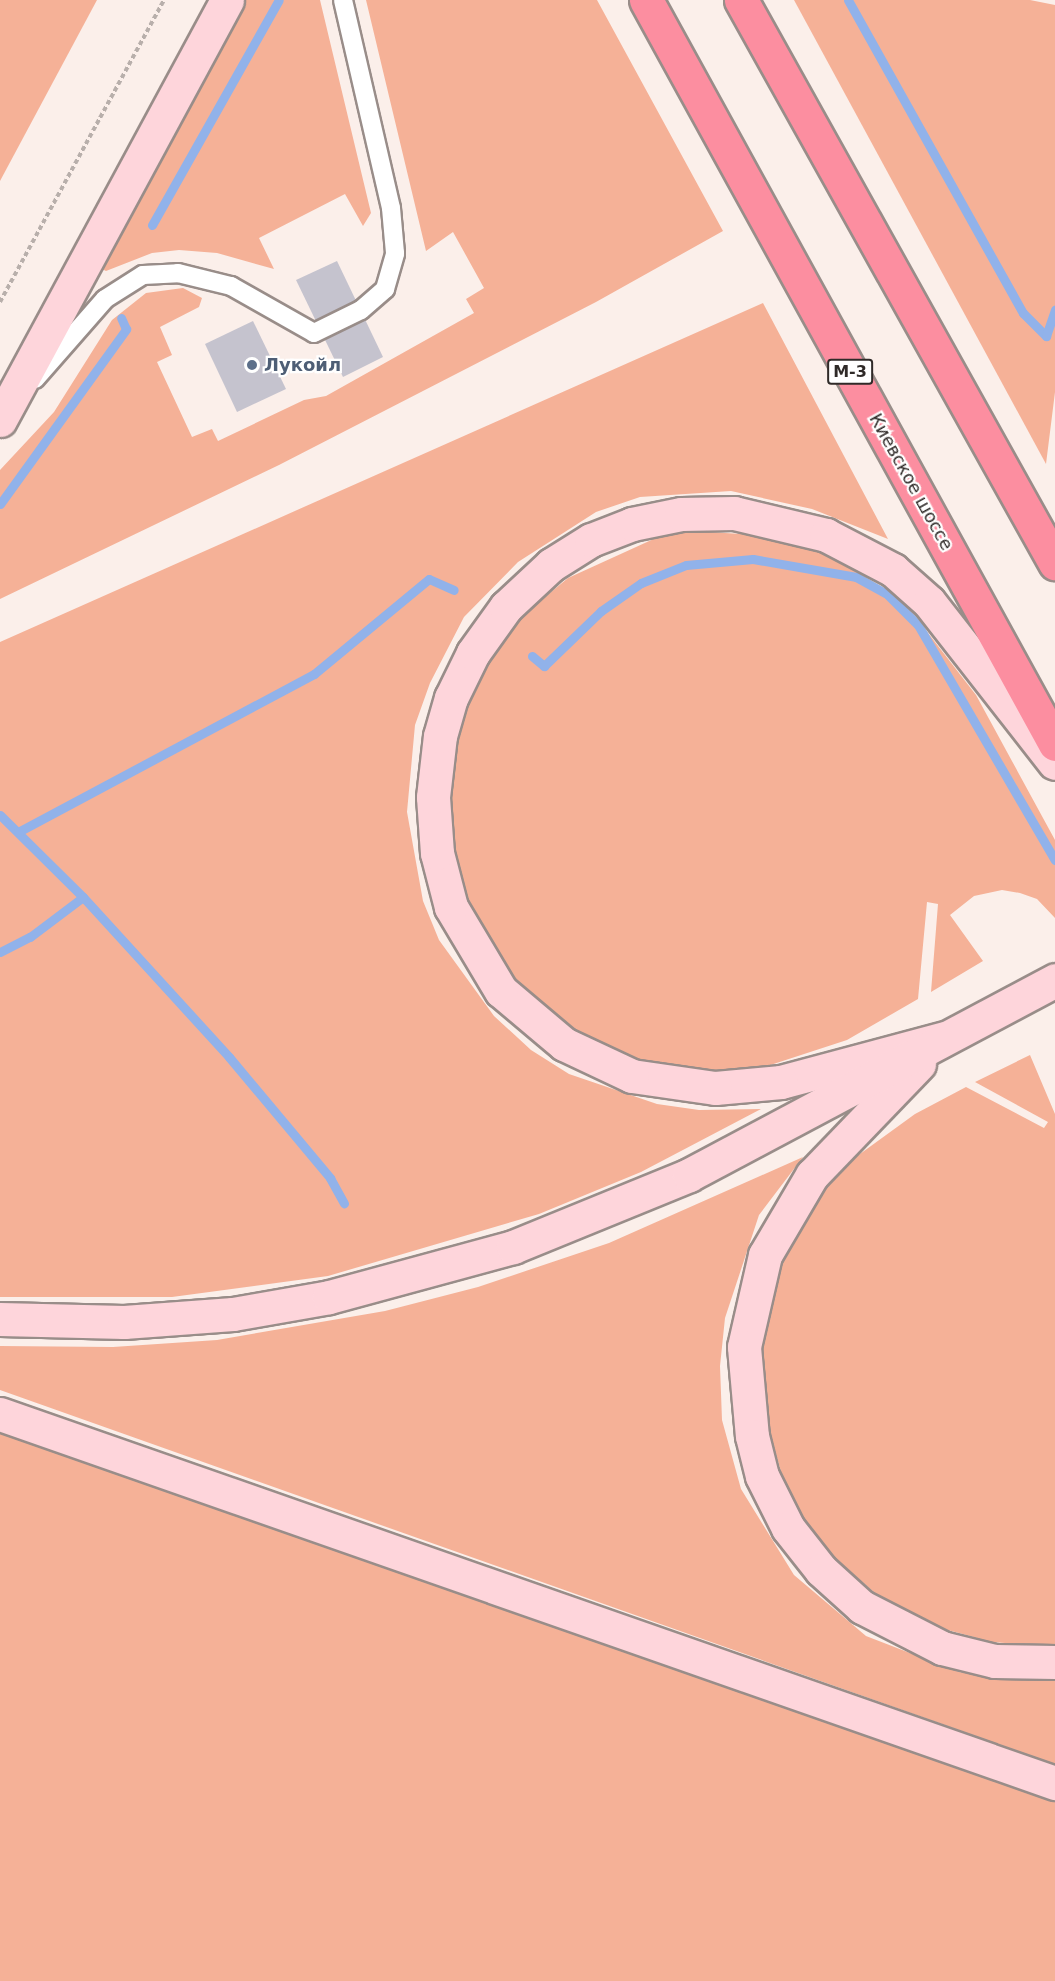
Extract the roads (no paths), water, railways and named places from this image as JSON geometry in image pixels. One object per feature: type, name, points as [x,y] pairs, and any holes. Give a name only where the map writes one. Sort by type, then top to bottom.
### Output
[{"type":"highway","name":"Киевское шоссе","points":[[646,0],[1055,744]]},
{"type":"highway","points":[[741,0],[1055,563]]},
{"type":"main road","points":[[0,420],[227,0]]},
{"type":"main road","points":[[945,1038],[781,1082],[727,1088],[641,1078],[612,1069],[564,1044],[501,991],[451,907],[437,853],[433,797],[440,736],[451,698],[473,653],[506,607],[551,565],[591,540],[632,524],[681,514],[734,513],[826,535],[893,570],[929,602],[1055,764]]},
{"type":"main road","points":[[0,1319],[124,1322],[224,1316],[329,1297],[450,1266],[557,1231],[689,1175],[1055,980]]},
{"type":"main road","points":[[945,1038],[812,1175],[775,1234],[759,1273],[746,1329],[752,1436],[762,1476],[788,1528],[821,1570],[862,1607],[942,1648],[995,1661],[1055,1662]]},
{"type":"main road","points":[[0,1414],[1055,1783]]},
{"type":"lane","points":[[0,420],[105,299],[143,275],[178,273],[231,286],[314,333],[361,310],[385,289],[395,254],[391,208],[343,0]]},
{"type":"waterway","points":[[152,225],[279,0]]},
{"type":"waterway","points":[[848,0],[1023,313],[1046,336],[1055,310]]},
{"type":"waterway","points":[[0,504],[126,329],[121,318]]},
{"type":"waterway","points":[[532,656],[544,666],[601,611],[641,583],[686,565],[753,559],[856,577],[888,595],[918,625],[1055,860]]},
{"type":"waterway","points":[[18,832],[314,674],[429,579],[454,590]]},
{"type":"waterway","points":[[0,815],[83,897],[229,1057],[330,1178],[344,1203]]},
{"type":"waterway","points":[[0,952],[30,937],[83,897]]},
{"type":"place","name":"Лукойл","points":[[252,365]]}]
